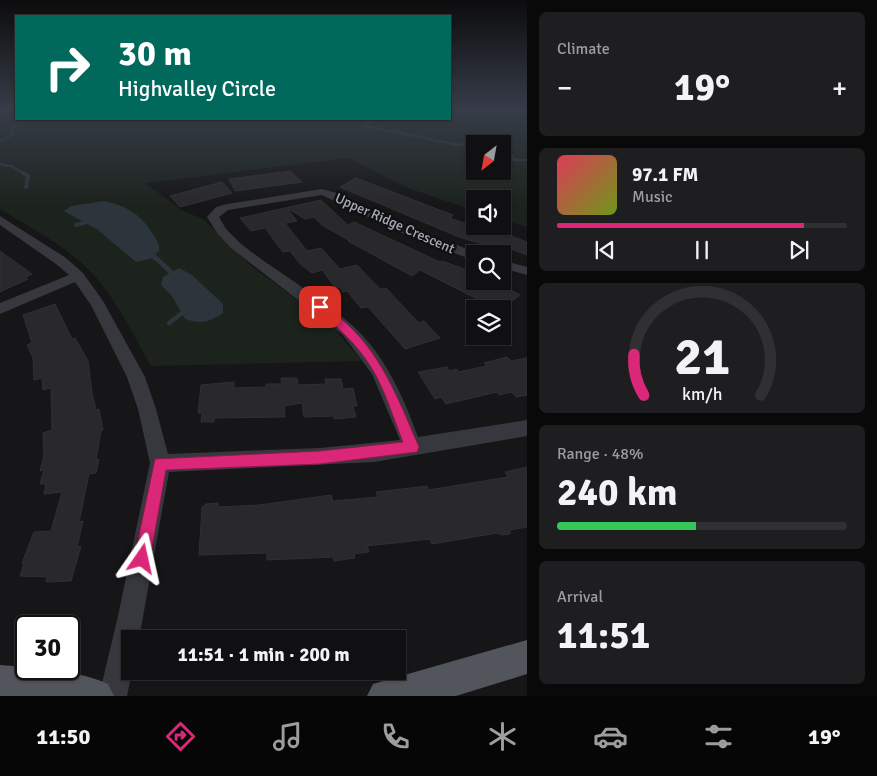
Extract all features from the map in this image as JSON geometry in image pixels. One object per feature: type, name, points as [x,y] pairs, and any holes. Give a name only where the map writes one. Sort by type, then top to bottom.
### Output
[{"type":"main road","points":[[385,696],[452,680],[527,658]]},
{"type":"main road","points":[[0,682],[47,687],[96,696]]},
{"type":"street","name":"Upper Ridge Crescent","points":[[412,447],[385,383],[371,357],[360,343],[327,312],[245,253],[220,229],[213,217],[215,213],[228,206],[322,192],[336,196],[403,229],[466,253]]},
{"type":"street","points":[[0,220],[49,251],[78,276],[102,310],[136,377],[147,409],[160,464],[131,616],[113,696]]},
{"type":"street","points":[[511,267],[527,271]]},
{"type":"street","points":[[0,309],[78,276]]},
{"type":"street","points":[[160,464],[320,457],[412,447],[527,428]]},
{"type":"shaded area","points":[[0,141],[466,141],[466,180],[511,180],[511,141],[527,141],[527,227],[511,222],[511,190],[466,190],[466,208],[408,188],[349,158],[145,183],[182,210],[204,220],[250,265],[331,325],[362,361],[151,366],[114,301],[96,278],[76,258],[0,209]]},
{"type":"shaded area","points":[[104,201],[126,208],[143,220],[156,239],[159,251],[150,259],[136,262],[98,230],[64,211],[71,206]]},
{"type":"shaded area","points":[[179,268],[192,275],[223,304],[223,313],[204,322],[185,319],[172,296],[161,285],[163,277]]},
{"type":"building","points":[[290,171],[302,182],[235,191],[229,179]]},
{"type":"building","points":[[356,178],[453,215],[450,218],[466,224],[466,235],[508,235],[527,242],[527,255],[511,249],[511,245],[485,245],[459,237],[340,187]]},
{"type":"building","points":[[222,182],[232,193],[180,207],[170,196]]},
{"type":"building","points":[[321,200],[348,225],[354,222],[440,262],[442,261],[466,270],[466,290],[511,290],[520,295],[511,302],[511,300],[479,300],[420,270],[412,276],[348,241],[350,241],[322,225],[314,217],[305,219],[287,208],[297,221],[285,223],[307,251],[321,248],[340,269],[357,265],[380,289],[386,288],[419,323],[424,321],[440,338],[405,349],[368,307],[361,308],[347,291],[343,292],[339,287],[336,288],[322,270],[312,273],[300,264],[290,251],[283,252],[265,228],[251,231],[240,218]]},
{"type":"building","points":[[0,251],[32,274],[26,277],[28,279],[0,292]]},
{"type":"building","points":[[55,304],[72,339],[75,338],[88,361],[92,393],[96,410],[99,409],[103,430],[101,430],[96,460],[99,459],[96,473],[89,474],[79,522],[83,521],[77,547],[81,546],[71,581],[46,582],[47,577],[20,576],[24,563],[22,563],[34,532],[51,531],[62,492],[44,494],[46,484],[40,484],[44,470],[40,471],[44,455],[43,433],[52,430],[51,388],[43,390],[42,378],[34,380],[33,358],[27,345],[32,343],[23,315]]},
{"type":"building","points":[[507,357],[511,361],[527,358],[527,395],[516,397],[512,392],[499,395],[497,392],[446,404],[441,397],[435,399],[418,372],[447,367],[449,371],[457,369],[458,372],[487,366],[484,363]]},
{"type":"building","points":[[281,378],[297,378],[298,385],[326,384],[325,379],[341,379],[343,389],[353,388],[357,406],[353,406],[356,417],[334,419],[334,416],[304,417],[302,403],[284,406],[285,417],[214,418],[214,422],[201,422],[202,413],[198,413],[201,385],[234,382],[234,388],[266,387],[266,384],[282,384]]},
{"type":"building","points":[[527,467],[527,527],[510,530],[510,534],[502,535],[497,533],[432,544],[430,539],[367,546],[369,552],[354,554],[355,558],[334,561],[333,557],[267,560],[267,553],[199,555],[202,507],[206,504],[218,503],[218,507],[260,505],[331,495],[333,501],[378,497],[376,492],[427,486],[429,490],[508,477],[505,472]]},
{"type":"waterway","points":[[441,141],[458,145],[466,144]]},
{"type":"waterway","points":[[511,154],[514,160],[527,160]]},
{"type":"waterway","points":[[0,164],[11,166],[25,174]]},
{"type":"waterway","points":[[23,173],[28,176],[26,187]]},
{"type":"waterway","points":[[76,225],[90,221]]},
{"type":"waterway","points":[[150,253],[156,259]]},
{"type":"waterway","points":[[155,257],[175,276]]},
{"type":"waterway","points":[[169,323],[186,310]]},
{"type":"route","points":[[142,559],[160,464],[320,457],[374,453],[412,447],[403,422],[371,357],[348,330],[320,307]]}]
